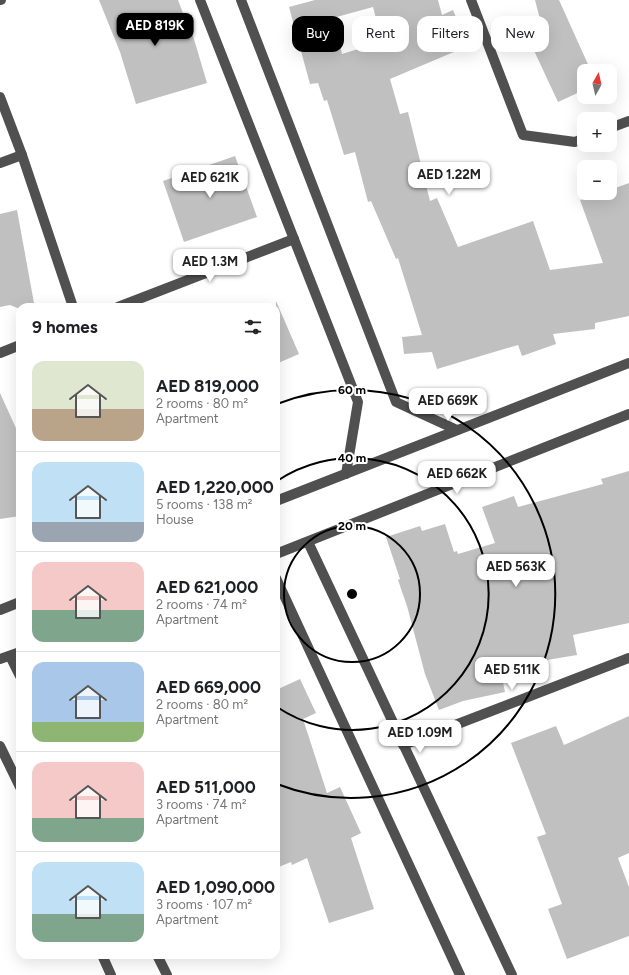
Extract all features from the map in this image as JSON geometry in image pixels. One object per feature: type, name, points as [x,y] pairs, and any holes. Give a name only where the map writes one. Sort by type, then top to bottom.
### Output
[{"type":"street","points":[[200,0],[358,402],[346,474]]},
{"type":"street","points":[[241,0],[396,402],[457,430]]},
{"type":"street","points":[[471,0],[523,135],[577,141]]},
{"type":"street","points":[[0,97],[22,155],[72,303]]},
{"type":"street","points":[[617,125],[629,121]]},
{"type":"street","points":[[0,163],[22,155]]},
{"type":"street","points":[[128,303],[294,239]]},
{"type":"street","points":[[0,353],[16,347]]},
{"type":"street","points":[[280,499],[629,363]]},
{"type":"street","points":[[280,552],[629,414]]},
{"type":"street","points":[[308,542],[512,975]]},
{"type":"street","points":[[280,587],[460,975]]},
{"type":"street","points":[[0,610],[16,604]]},
{"type":"street","points":[[16,653],[5,657],[16,671]]},
{"type":"street","points":[[403,745],[629,658]]},
{"type":"street","points":[[0,746],[16,779]]},
{"type":"street","points":[[104,959],[111,975]]},
{"type":"street","points":[[159,959],[167,975]]},
{"type":"building","points":[[99,0],[178,0],[189,29],[191,29],[207,83],[136,104],[120,52]]},
{"type":"building","points":[[315,0],[438,0],[442,15],[453,10],[456,16],[417,16],[417,52],[454,52],[390,79],[400,114],[408,112],[430,201],[437,198],[458,247],[533,221],[550,270],[603,263],[580,200],[617,200],[617,187],[629,183],[629,316],[595,323],[595,329],[553,334],[556,344],[522,356],[518,345],[437,369],[432,352],[404,354],[402,337],[422,335],[398,258],[396,259],[371,201],[368,202],[355,152],[344,155],[327,100],[324,101],[318,83],[310,84],[301,52],[342,52],[342,54],[352,51],[409,52],[409,16],[375,16],[373,7],[340,16],[292,16],[292,18],[289,7]]},
{"type":"building","points":[[535,0],[559,0],[588,64],[577,64],[577,93],[558,102],[535,52],[549,52],[549,16],[539,16]]},
{"type":"building","points":[[235,156],[257,217],[184,242],[163,181]]},
{"type":"building","points":[[17,210],[34,303],[16,303],[16,307],[10,305],[0,307],[0,214]]},
{"type":"building","points":[[280,310],[299,354],[280,362]]},
{"type":"building","points":[[0,393],[16,428],[16,517],[0,519]]},
{"type":"building","points":[[629,471],[629,623],[573,635],[577,655],[535,662],[537,668],[502,677],[505,692],[463,701],[439,710],[425,674],[407,606],[398,580],[400,579],[386,537],[420,526],[422,531],[445,524],[454,552],[457,551],[458,554],[495,543],[482,507],[514,496],[518,507],[603,484],[601,479]]},
{"type":"building","points":[[300,679],[316,713],[303,719],[327,793],[340,787],[361,833],[351,838],[374,909],[329,923],[307,858],[292,865],[291,862],[280,866],[280,688]]},
{"type":"building","points":[[629,716],[629,853],[618,858],[629,887],[629,936],[567,959],[548,909],[562,904],[537,837],[546,834],[511,743],[556,726],[564,745]]}]
